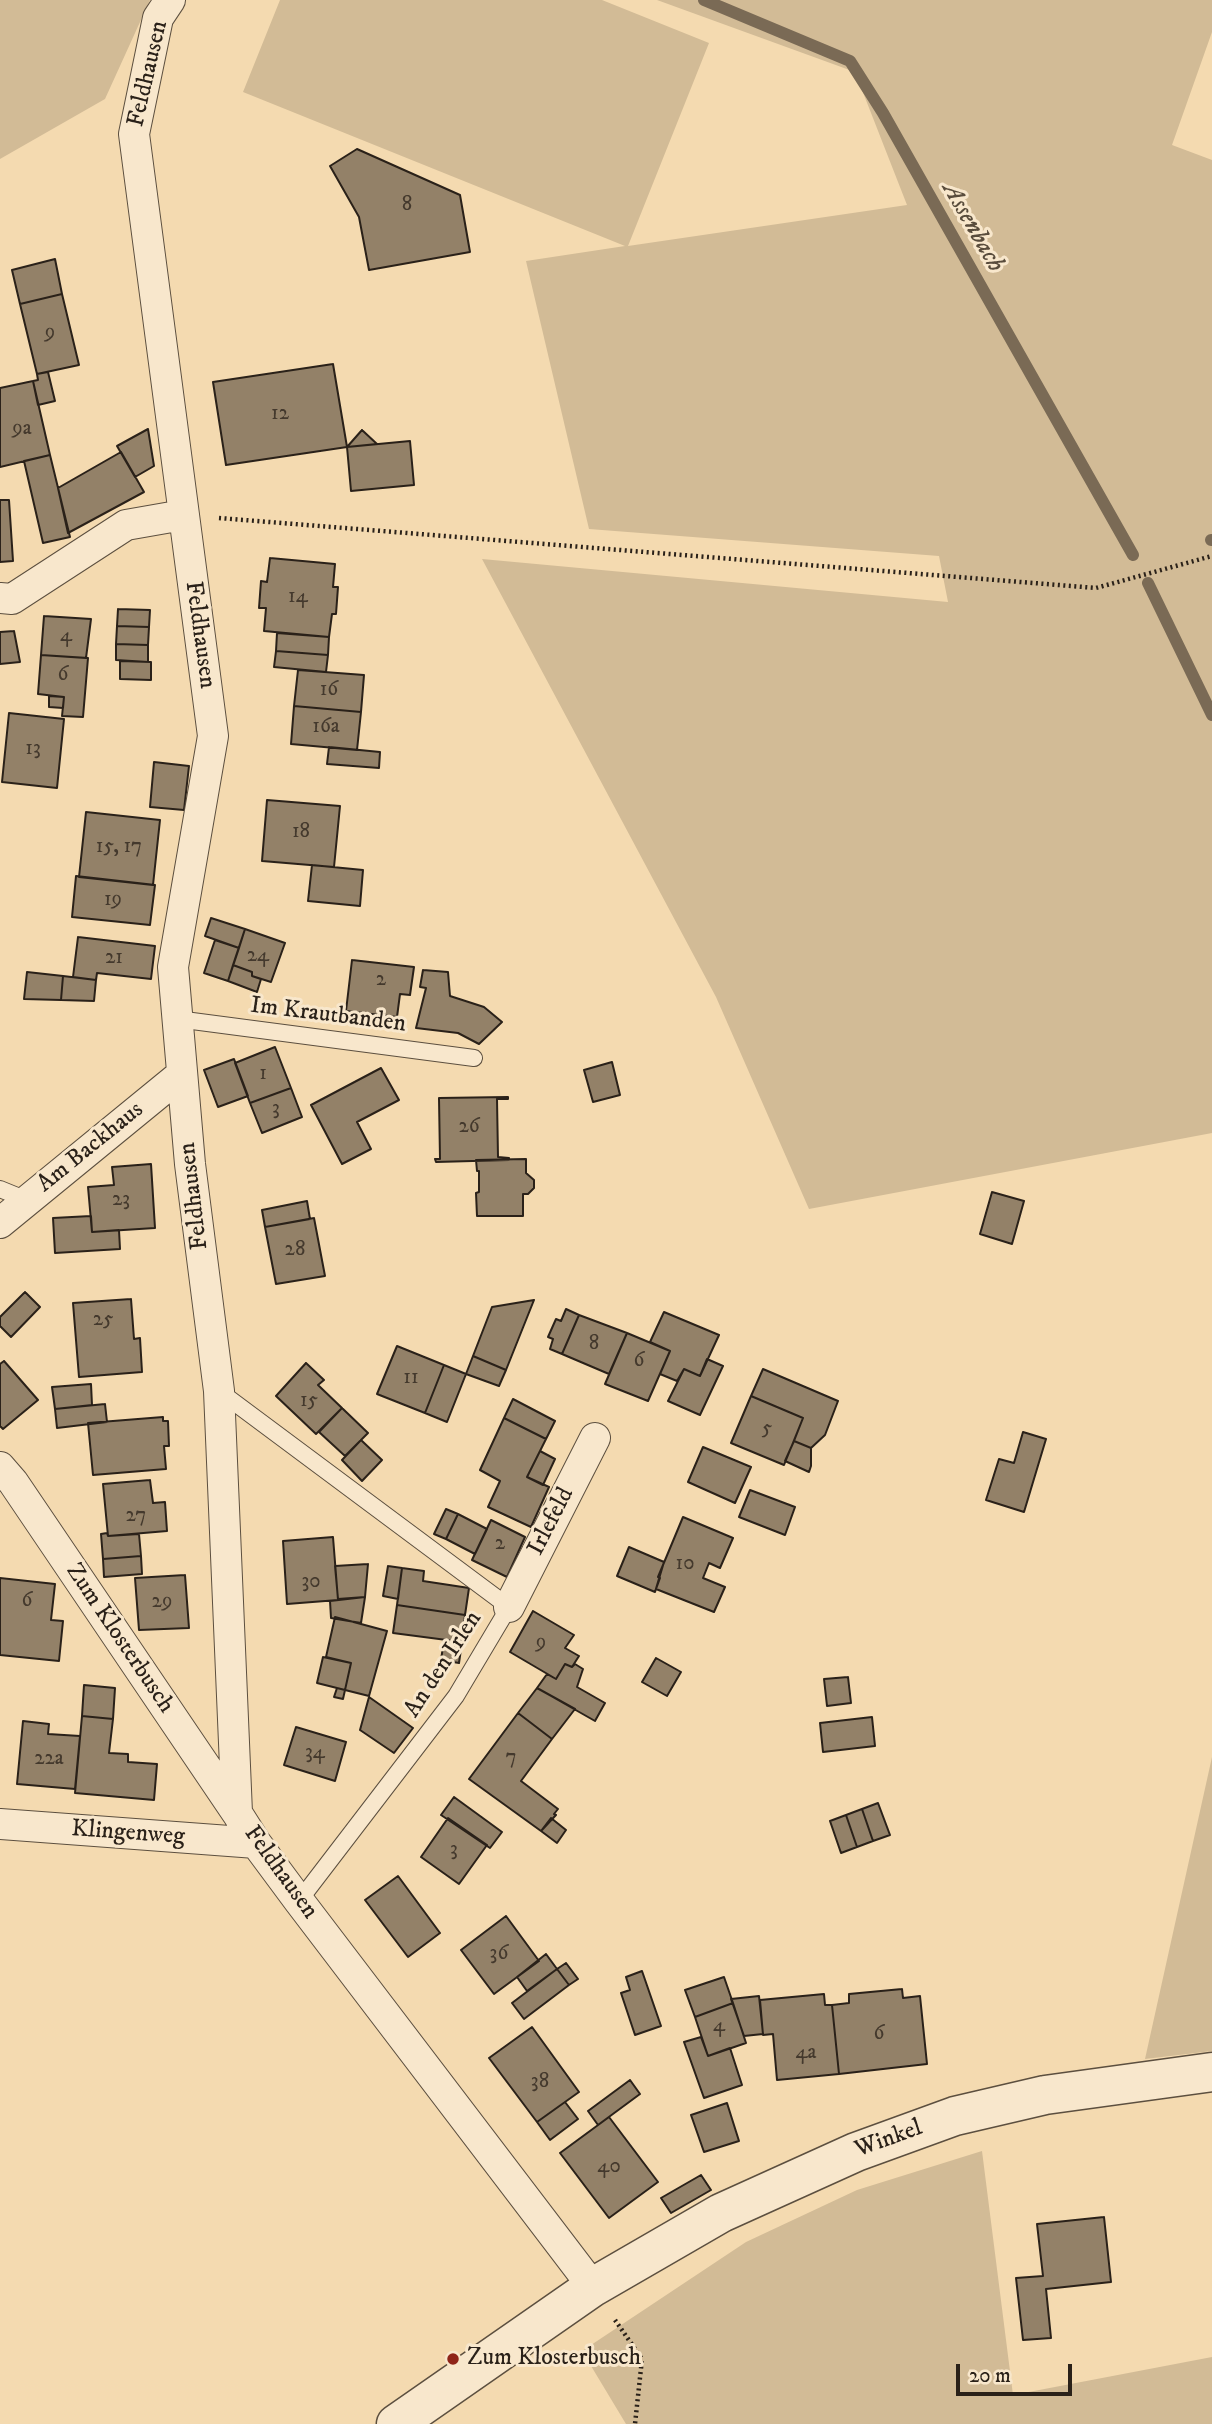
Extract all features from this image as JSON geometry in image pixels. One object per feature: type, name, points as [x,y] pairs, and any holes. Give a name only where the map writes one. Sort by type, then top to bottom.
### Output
[{"type":"street","name":"Feldhausen","points":[[170,0],[158,18],[134,134],[213,736],[173,967],[192,1183],[219,1391],[236,1813],[299,1901],[593,2287]]},
{"type":"street","points":[[0,598],[12,599],[126,525],[183,515]]},
{"type":"street","name":"Am Backhaus","points":[[0,1223],[14,1195],[182,1074]]},
{"type":"street","name":"Irlefeld","points":[[509,1607],[595,1437]]},
{"type":"street","name":"Zum Klosterbusch","points":[[0,1467],[13,1482],[236,1813]]},
{"type":"street","name":"Klingenweg","points":[[0,1824],[256,1843]]},
{"type":"street","name":"Winkel","points":[[396,2424],[593,2287],[721,2213],[856,2152],[955,2116],[1045,2095],[1212,2072]]},
{"type":"lane","name":"Im Krautbanden","points":[[177,1019],[474,1058]]},
{"type":"lane","name":"An den Irlen","points":[[219,1391],[509,1607],[456,1696],[299,1901]]},
{"type":"path","points":[[183,515],[1096,588],[1212,556]]},
{"type":"path","points":[[593,2287],[642,2358],[635,2424]]},
{"type":"shaded area","points":[[0,0],[150,0],[105,99],[0,159]]},
{"type":"shaded area","points":[[280,0],[602,0],[709,43],[628,246],[907,205],[855,72],[657,0],[1212,0],[1212,32],[1172,145],[1212,160],[1212,1133],[809,1209],[716,997],[482,559],[948,602],[939,556],[589,529],[526,261],[625,246],[243,92]]},
{"type":"shaded area","points":[[1212,1757],[1212,2051],[1145,2059]]},
{"type":"shaded area","points":[[982,2151],[1013,2395],[1212,2357],[1212,2424],[626,2424],[582,2351],[746,2242],[857,2190]]},
{"type":"building","points":[[357,149],[460,195],[470,252],[369,270],[359,217],[330,166]]},
{"type":"building","points":[[55,259],[62,294],[20,304],[12,270]]},
{"type":"building","points":[[62,294],[79,365],[37,374],[20,304]]},
{"type":"building","points":[[333,364],[347,447],[226,465],[213,382]]},
{"type":"building","points":[[48,372],[55,401],[38,405],[33,381],[38,380],[37,374]]},
{"type":"building","points":[[33,381],[50,455],[0,467],[0,388]]},
{"type":"building","points":[[148,429],[154,466],[135,477],[117,446]]},
{"type":"building","points":[[362,430],[377,444],[347,447]]},
{"type":"building","points":[[410,441],[414,485],[351,491],[347,447]]},
{"type":"building","points":[[121,452],[144,492],[68,533],[58,488]]},
{"type":"building","points":[[50,455],[70,537],[43,543],[24,461]]},
{"type":"building","points":[[0,500],[9,500],[13,561],[0,562]]},
{"type":"building","points":[[270,558],[335,564],[333,587],[338,587],[336,614],[332,614],[329,637],[264,631],[266,608],[259,608],[261,581],[267,582]]},
{"type":"building","points":[[118,609],[150,610],[149,627],[117,626]]},
{"type":"building","points":[[44,616],[91,619],[86,658],[41,655]]},
{"type":"building","points":[[117,626],[149,627],[148,645],[116,644]]},
{"type":"building","points":[[14,631],[20,662],[0,664],[0,632]]},
{"type":"building","points":[[277,633],[329,637],[328,655],[276,651]]},
{"type":"building","points":[[116,644],[148,645],[148,662],[116,660]]},
{"type":"building","points":[[276,651],[328,655],[326,672],[274,667]]},
{"type":"building","points":[[41,655],[88,658],[83,717],[62,716],[64,697],[38,694]]},
{"type":"building","points":[[120,661],[151,662],[151,680],[120,679]]},
{"type":"building","points":[[298,670],[364,675],[361,712],[294,706]]},
{"type":"building","points":[[49,696],[64,697],[63,708],[49,707]]},
{"type":"building","points":[[294,706],[361,712],[357,750],[291,744]]},
{"type":"building","points":[[9,713],[64,719],[57,788],[2,782]]},
{"type":"building","points":[[329,747],[380,752],[379,768],[327,764]]},
{"type":"building","points":[[154,762],[189,766],[184,810],[150,807]]},
{"type":"building","points":[[267,800],[340,806],[334,867],[262,861]]},
{"type":"building","points":[[86,812],[160,820],[153,885],[79,877]]},
{"type":"building","points":[[312,865],[363,870],[360,906],[308,901]]},
{"type":"building","points":[[76,876],[155,885],[150,925],[72,917]]},
{"type":"building","points":[[211,918],[245,929],[239,948],[205,936]]},
{"type":"building","points":[[245,929],[285,943],[271,982],[252,976],[252,972],[233,965]]},
{"type":"building","points":[[78,937],[155,946],[151,979],[97,973],[96,980],[73,977]]},
{"type":"building","points":[[215,940],[239,948],[228,981],[204,973]]},
{"type":"building","points":[[352,960],[414,967],[410,995],[400,994],[397,1017],[346,1011]]},
{"type":"building","points":[[233,965],[252,972],[252,976],[261,979],[257,992],[228,981]]},
{"type":"building","points":[[423,970],[448,972],[450,996],[484,1007],[502,1022],[479,1044],[458,1033],[416,1028],[426,988],[420,987]]},
{"type":"building","points":[[27,972],[63,976],[61,1000],[24,999]]},
{"type":"building","points":[[63,976],[96,980],[94,1001],[61,1000]]},
{"type":"building","points":[[275,1047],[291,1088],[250,1103],[235,1063]]},
{"type":"building","points":[[234,1059],[248,1096],[218,1107],[204,1070]]},
{"type":"building","points":[[612,1062],[620,1095],[593,1102],[584,1070]]},
{"type":"building","points":[[381,1068],[399,1100],[357,1122],[371,1149],[342,1164],[311,1105]]},
{"type":"building","points":[[291,1088],[302,1117],[262,1133],[250,1103]]},
{"type":"building","points":[[508,1097],[497,1099],[498,1157],[509,1160],[436,1162],[435,1159],[440,1159],[439,1098]]},
{"type":"building","points":[[526,1159],[526,1173],[534,1180],[534,1188],[528,1194],[523,1194],[523,1216],[477,1216],[479,1171],[476,1160]]},
{"type":"building","points":[[151,1164],[155,1228],[92,1232],[88,1187],[114,1185],[112,1167]]},
{"type":"building","points":[[992,1192],[1024,1201],[1012,1244],[980,1234]]},
{"type":"building","points":[[307,1201],[310,1219],[265,1227],[262,1210]]},
{"type":"building","points":[[91,1216],[92,1232],[119,1230],[120,1249],[55,1253],[53,1218]]},
{"type":"building","points":[[314,1218],[325,1276],[276,1284],[265,1227]]},
{"type":"building","points":[[25,1292],[40,1307],[11,1337],[0,1326],[0,1317]]},
{"type":"building","points":[[131,1299],[134,1339],[140,1338],[142,1372],[79,1377],[73,1303]]},
{"type":"building","points":[[534,1300],[506,1370],[473,1356],[492,1307]]},
{"type":"building","points":[[566,1309],[579,1315],[562,1354],[550,1349],[553,1339],[548,1337],[556,1319],[561,1321]]},
{"type":"building","points":[[664,1312],[719,1335],[700,1376],[684,1369],[677,1381],[660,1374],[670,1351],[650,1342]]},
{"type":"building","points":[[579,1315],[627,1333],[609,1374],[562,1354]]},
{"type":"building","points":[[627,1333],[670,1351],[648,1401],[605,1384]]},
{"type":"building","points":[[397,1346],[444,1365],[425,1413],[377,1394]]},
{"type":"building","points":[[473,1356],[506,1370],[499,1386],[466,1374]]},
{"type":"building","points":[[707,1359],[723,1366],[700,1415],[668,1401],[684,1369],[700,1376]]},
{"type":"building","points":[[4,1361],[38,1400],[3,1429],[0,1426],[0,1364]]},
{"type":"building","points":[[306,1363],[324,1380],[318,1385],[342,1408],[316,1434],[276,1396]]},
{"type":"building","points":[[444,1365],[466,1374],[447,1422],[425,1413]]},
{"type":"building","points":[[763,1369],[838,1401],[825,1435],[811,1448],[794,1441],[803,1418],[751,1396]]},
{"type":"building","points":[[91,1384],[92,1405],[55,1409],[52,1387]]},
{"type":"building","points":[[751,1396],[803,1418],[784,1465],[731,1443]]},
{"type":"building","points":[[513,1399],[555,1421],[546,1439],[504,1418]]},
{"type":"building","points":[[105,1404],[107,1422],[57,1428],[55,1409]]},
{"type":"building","points":[[342,1408],[368,1433],[345,1456],[319,1432]]},
{"type":"building","points":[[163,1417],[163,1421],[168,1421],[169,1446],[164,1446],[166,1469],[93,1475],[88,1423]]},
{"type":"building","points":[[504,1418],[546,1439],[527,1477],[549,1487],[531,1527],[488,1507],[500,1481],[480,1470]]},
{"type":"building","points":[[1023,1432],[1046,1439],[1024,1512],[986,1500],[999,1459],[1014,1463]]},
{"type":"building","points":[[361,1440],[382,1460],[362,1481],[342,1460]]},
{"type":"building","points":[[794,1441],[811,1448],[809,1472],[785,1461]]},
{"type":"building","points":[[703,1447],[751,1467],[735,1503],[688,1482]]},
{"type":"building","points":[[540,1451],[555,1459],[543,1485],[527,1477]]},
{"type":"building","points":[[150,1480],[153,1503],[165,1502],[167,1531],[108,1536],[103,1484]]},
{"type":"building","points":[[750,1490],[795,1507],[785,1535],[739,1517]]},
{"type":"building","points":[[446,1509],[458,1514],[446,1539],[434,1534]]},
{"type":"building","points":[[458,1514],[487,1529],[475,1554],[446,1539]]},
{"type":"building","points":[[683,1517],[733,1538],[720,1568],[709,1563],[703,1578],[725,1587],[714,1612],[656,1589],[660,1578],[658,1577]]},
{"type":"building","points":[[491,1520],[525,1537],[507,1577],[472,1560]]},
{"type":"building","points":[[107,1533],[108,1536],[139,1534],[141,1556],[103,1559],[101,1534]]},
{"type":"building","points":[[333,1537],[338,1600],[287,1604],[283,1541]]},
{"type":"building","points":[[629,1547],[664,1562],[655,1592],[617,1576]]},
{"type":"building","points":[[141,1556],[142,1574],[104,1577],[103,1559]]},
{"type":"building","points":[[368,1564],[365,1597],[338,1599],[335,1566]]},
{"type":"building","points":[[388,1566],[402,1568],[398,1599],[383,1596]]},
{"type":"building","points":[[402,1568],[424,1571],[423,1581],[469,1588],[465,1615],[397,1605]]},
{"type":"building","points":[[185,1575],[189,1628],[139,1630],[135,1578]]},
{"type":"building","points":[[0,1578],[55,1584],[51,1620],[63,1621],[59,1661],[0,1655]]},
{"type":"building","points":[[365,1597],[361,1623],[331,1618],[330,1601]]},
{"type":"building","points":[[397,1605],[465,1615],[462,1642],[393,1633]]},
{"type":"building","points":[[533,1611],[574,1635],[565,1648],[579,1656],[572,1667],[565,1664],[556,1679],[510,1652]]},
{"type":"building","points":[[335,1617],[387,1631],[369,1696],[345,1690],[351,1663],[326,1657]]},
{"type":"building","points":[[444,1640],[462,1642],[459,1663],[441,1660]]},
{"type":"building","points":[[323,1657],[351,1663],[345,1690],[317,1683]]},
{"type":"building","points":[[656,1658],[681,1672],[667,1696],[642,1682]]},
{"type":"building","points":[[565,1664],[572,1667],[575,1664],[583,1669],[577,1687],[605,1703],[595,1721],[537,1688],[547,1674],[556,1679]]},
{"type":"building","points":[[848,1677],[851,1703],[827,1706],[824,1679]]},
{"type":"building","points":[[84,1685],[115,1688],[113,1719],[82,1716]]},
{"type":"building","points":[[337,1688],[345,1690],[343,1699],[334,1697]]},
{"type":"building","points":[[537,1688],[575,1709],[552,1739],[518,1713]]},
{"type":"building","points":[[369,1697],[413,1728],[394,1753],[360,1730]]},
{"type":"building","points":[[518,1713],[552,1739],[521,1781],[558,1809],[541,1831],[469,1779]]},
{"type":"building","points":[[82,1716],[113,1719],[109,1753],[128,1754],[128,1762],[157,1764],[154,1800],[75,1793]]},
{"type":"building","points":[[872,1717],[875,1746],[823,1752],[820,1723]]},
{"type":"building","points":[[23,1721],[49,1724],[48,1734],[80,1736],[75,1789],[17,1784]]},
{"type":"building","points":[[296,1727],[346,1742],[335,1781],[284,1765]]},
{"type":"building","points":[[454,1797],[502,1832],[490,1848],[441,1815]]},
{"type":"building","points":[[878,1803],[890,1835],[873,1841],[862,1809]]},
{"type":"building","points":[[862,1809],[873,1841],[857,1847],[846,1815]]},
{"type":"building","points":[[846,1815],[857,1847],[841,1853],[830,1821]]},
{"type":"building","points":[[448,1818],[487,1845],[459,1884],[421,1857]]},
{"type":"building","points":[[551,1818],[566,1830],[557,1843],[541,1831]]},
{"type":"building","points":[[398,1876],[440,1933],[408,1957],[365,1900]]},
{"type":"building","points":[[506,1916],[539,1961],[494,1994],[461,1950]]},
{"type":"building","points":[[546,1954],[557,1969],[527,1991],[517,1977]]},
{"type":"building","points":[[566,1963],[578,1979],[569,1985],[557,1969]]},
{"type":"building","points":[[557,1969],[569,1985],[524,2019],[512,2003]]},
{"type":"building","points":[[642,1971],[661,2026],[635,2035],[621,1993],[630,1990],[626,1977]]},
{"type":"building","points":[[724,1977],[733,2003],[695,2017],[685,1990]]},
{"type":"building","points":[[902,1989],[903,1998],[920,1996],[927,2064],[839,2074],[832,2005],[849,2003],[849,1994]]},
{"type":"building","points":[[824,1994],[825,2005],[832,2005],[839,2074],[777,2080],[773,2034],[763,2035],[760,2000]]},
{"type":"building","points":[[759,1996],[763,2034],[744,2036],[731,1999]]},
{"type":"building","points":[[733,2003],[746,2043],[708,2056],[695,2017]]},
{"type":"building","points":[[532,2027],[579,2092],[537,2122],[489,2058]]},
{"type":"building","points":[[701,2037],[708,2056],[730,2048],[742,2085],[704,2098],[684,2042]]},
{"type":"building","points":[[630,2080],[640,2094],[598,2125],[588,2111]]},
{"type":"building","points":[[565,2102],[578,2119],[550,2140],[537,2122]]},
{"type":"building","points":[[727,2103],[739,2141],[704,2152],[691,2115]]},
{"type":"building","points":[[609,2117],[658,2182],[609,2218],[560,2153]]},
{"type":"building","points":[[701,2175],[711,2190],[671,2213],[661,2198]]},
{"type":"building","points":[[1104,2217],[1111,2282],[1046,2289],[1051,2338],[1023,2340],[1016,2278],[1043,2276],[1037,2224]]},
{"type":"waterway","name":"Assenbach","points":[[704,0],[850,61],[883,113],[1133,555]]},
{"type":"waterway","name":"Assenbach","points":[[1148,583],[1212,715]]},
{"type":"place","name":"Zum Klosterbusch","points":[[453,2359]]}]
